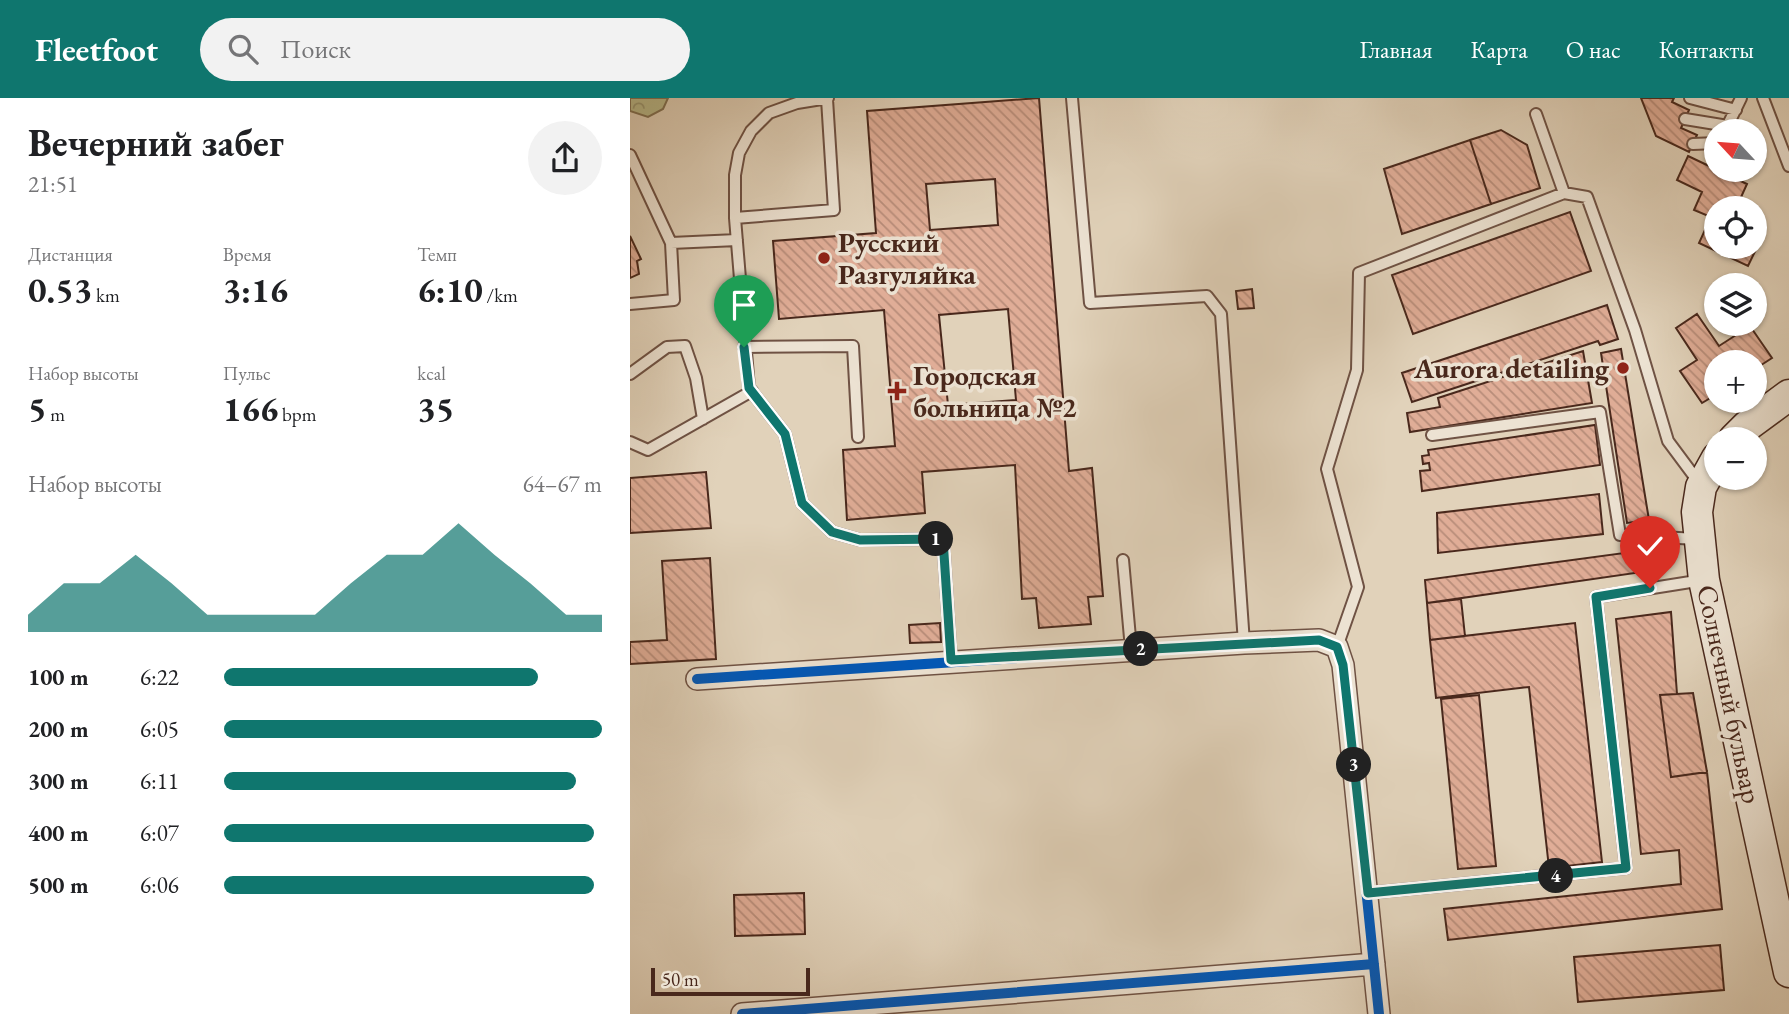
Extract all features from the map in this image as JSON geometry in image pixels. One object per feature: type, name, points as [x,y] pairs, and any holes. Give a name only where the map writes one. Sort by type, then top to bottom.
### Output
[{"type":"main road","points":[[1746,427],[1789,395]]},
{"type":"main road","name":"Солнечный бульвар","points":[[1704,482],[1701,487],[1698,538],[1704,580],[1789,972]]},
{"type":"street","points":[[697,679],[951,660],[1244,643],[1319,640],[1337,647],[1343,665],[1379,1014]]},
{"type":"street","points":[[741,1014],[1374,964]]},
{"type":"lane","points":[[1072,98],[1090,303],[1207,296],[1222,314],[1244,643]]},
{"type":"lane","points":[[1690,98],[1736,110]]},
{"type":"lane","points":[[1732,119],[1741,98]]},
{"type":"lane","points":[[1763,98],[1789,166]]},
{"type":"lane","points":[[735,218],[834,210],[828,99],[797,103],[769,113],[751,131],[737,164],[735,218],[744,347],[752,391],[785,434],[802,503],[832,532],[860,540],[943,539],[951,660]]},
{"type":"lane","points":[[1536,114],[1564,193]]},
{"type":"lane","points":[[1685,119],[1704,124]]},
{"type":"lane","points":[[1693,144],[1704,144]]},
{"type":"lane","points":[[630,155],[671,243],[674,300],[630,304]]},
{"type":"lane","points":[[1337,647],[1358,587],[1327,469],[1357,370],[1359,273],[1564,193],[1587,197],[1635,330],[1668,441],[1701,487]]},
{"type":"lane","points":[[671,243],[737,240]]},
{"type":"lane","points":[[630,374],[667,347],[685,346],[696,378],[703,419]]},
{"type":"lane","points":[[744,347],[853,346],[858,437]]},
{"type":"lane","points":[[630,442],[648,450],[752,391]]},
{"type":"lane","points":[[1432,435],[1600,412],[1620,536],[1698,538]]},
{"type":"lane","points":[[1123,560],[1131,649]]},
{"type":"lane","points":[[1368,893],[1626,868],[1596,597],[1704,580]]},
{"type":"green space","points":[[630,98],[668,98],[663,109],[648,117],[630,111]]},
{"type":"building","points":[[1039,98],[1069,471],[1092,468],[1103,596],[1088,597],[1091,624],[1039,628],[1036,598],[1022,599],[1015,465],[922,472],[925,513],[847,520],[843,450],[895,446],[884,310],[779,319],[773,241],[876,233],[867,111]],"holes":[[[995,179],[998,225],[930,230],[926,184]],[[1008,309],[1016,400],[948,405],[939,315]]]},
{"type":"building","points":[[1641,98],[1674,98],[1672,102],[1689,110],[1681,128],[1697,135],[1689,152],[1656,136]]},
{"type":"building","points":[[1501,130],[1527,145],[1540,188],[1491,204],[1470,140]]},
{"type":"building","points":[[1470,140],[1491,204],[1402,234],[1384,169]]},
{"type":"building","points":[[1688,156],[1704,164],[1704,182],[1747,184],[1742,196],[1704,196],[1704,214],[1694,210],[1702,192],[1677,180]]},
{"type":"building","points":[[1570,212],[1591,271],[1413,334],[1392,275]]},
{"type":"building","points":[[1704,232],[1704,245],[1699,243]]},
{"type":"building","points":[[630,236],[641,259],[637,261],[639,274],[630,278]]},
{"type":"building","points":[[1733,259],[1751,259],[1748,266]]},
{"type":"building","points":[[1252,289],[1254,308],[1238,309],[1236,291]]},
{"type":"building","points":[[1607,305],[1618,339],[1600,345],[1598,341],[1412,402],[1402,373]]},
{"type":"building","points":[[1697,314],[1704,324],[1704,336],[1712,336],[1719,346],[1734,336],[1757,336],[1766,350],[1704,350],[1702,403],[1680,371],[1697,360],[1676,328]]},
{"type":"building","points":[[1621,349],[1649,520],[1627,523],[1601,353]]},
{"type":"building","points":[[1583,351],[1592,403],[1410,432],[1407,413],[1440,407],[1438,398]]},
{"type":"building","points":[[1595,425],[1600,465],[1422,491],[1420,471],[1430,470],[1429,463],[1423,464],[1422,456],[1429,455],[1428,450]]},
{"type":"building","points":[[706,472],[711,528],[630,533],[630,478]]},
{"type":"building","points":[[1599,494],[1603,534],[1438,553],[1437,513]]},
{"type":"building","points":[[1646,550],[1649,571],[1427,603],[1425,580]]},
{"type":"building","points":[[710,558],[716,659],[630,664],[630,642],[667,640],[662,561]]},
{"type":"building","points":[[1461,599],[1465,636],[1430,640],[1427,603]]},
{"type":"building","points":[[1671,612],[1677,694],[1660,695],[1671,777],[1707,772],[1722,909],[1448,940],[1444,909],[1681,884],[1679,850],[1641,854],[1616,619]]},
{"type":"building","points":[[940,623],[941,642],[910,643],[909,625]]},
{"type":"building","points":[[1575,623],[1602,862],[1549,868],[1529,687],[1436,698],[1430,640]]},
{"type":"building","points":[[1693,693],[1707,772],[1671,777],[1660,695]]},
{"type":"building","points":[[1479,695],[1496,866],[1458,869],[1441,699]]},
{"type":"building","points":[[804,893],[805,934],[735,936],[734,895]]},
{"type":"building","points":[[1720,945],[1724,990],[1578,1002],[1574,957]]},
{"type":"cycle path","points":[[697,679],[1244,643],[1319,640],[1337,647],[1343,665],[1379,1014]]},
{"type":"cycle path","points":[[742,1014],[1374,964]]},
{"type":"place","name":"Русский Разгуляйка","points":[[824,258]]},
{"type":"place","name":"Aurora detailing","points":[[1623,368]]},
{"type":"place","name":"Городская больница №2","points":[[897,391]]},
{"type":"route","points":[[744,347],[749,388],[785,434],[802,503],[832,532],[860,540],[943,539],[951,660],[1319,640],[1337,647],[1343,665],[1368,893],[1626,868],[1596,597],[1650,588]]}]
